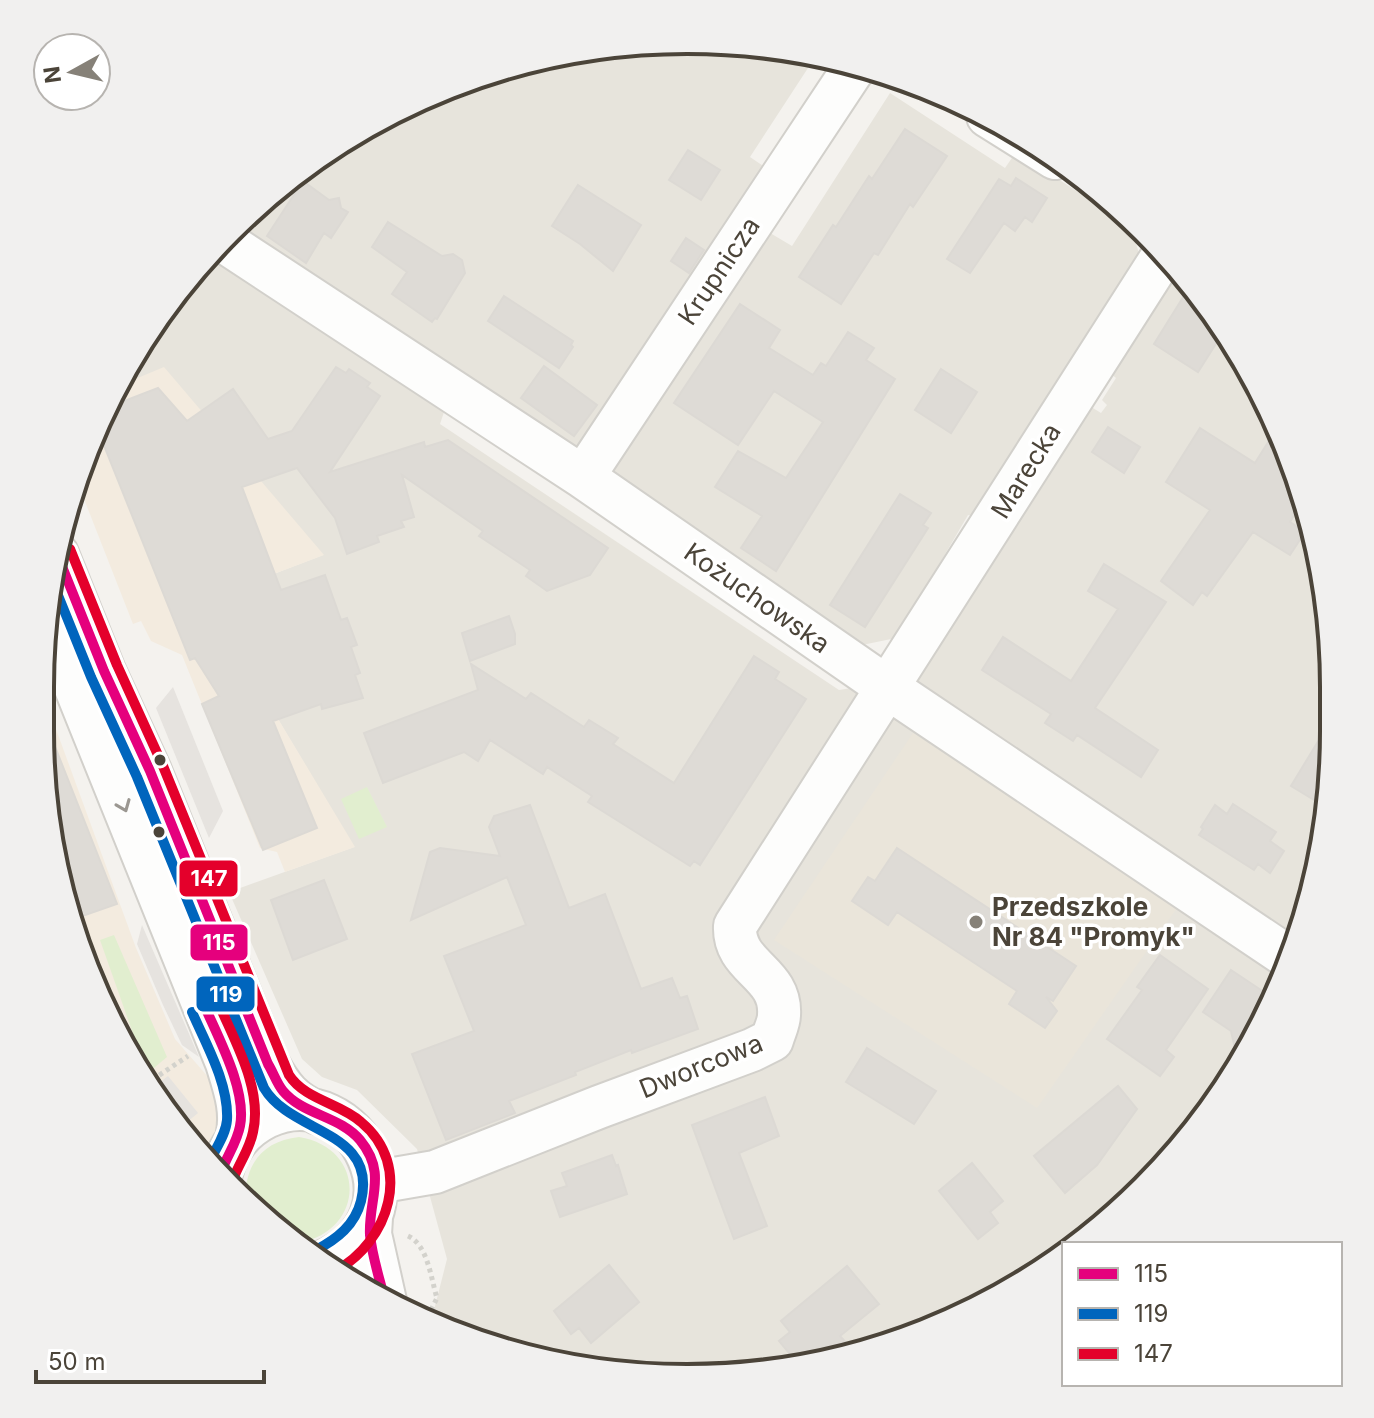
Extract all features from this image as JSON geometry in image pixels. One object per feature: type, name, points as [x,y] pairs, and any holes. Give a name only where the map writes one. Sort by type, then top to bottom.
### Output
[{"type":"street","name":"Krupnicza","points":[[583,477],[849,76]]},
{"type":"street","name":"Kożuchowska","points":[[232,247],[583,477],[888,688],[1280,951]]},
{"type":"street","name":"Marecka","points":[[888,688],[1158,264]]},
{"type":"street","points":[[64,573],[104,671],[156,785],[268,1064],[283,1091],[300,1105],[342,1124],[361,1141],[373,1164],[383,1211],[370,1234],[381,1285]]},
{"type":"street","points":[[56,638],[227,1063],[241,1120],[229,1155]]},
{"type":"street","name":"Dworcowa","points":[[383,1211],[435,1172],[772,1040],[779,1015],[775,986],[741,954],[734,942],[735,926],[888,688]]},
{"type":"street","points":[[229,1155],[254,1123],[274,1113],[296,1110],[318,1113]]},
{"type":"street","points":[[340,1260],[383,1211]]},
{"type":"path","points":[[157,1077],[191,1055]]},
{"type":"path","points":[[383,1211],[423,1250],[437,1298],[431,1310]]},
{"type":"shaded area","points":[[646,55],[728,55],[808,66],[750,157],[769,170],[579,462],[238,240],[302,185],[371,139],[445,102],[523,76],[604,59]]},
{"type":"shaded area","points":[[890,93],[1005,168],[1016,152],[1090,200],[1135,239],[1140,257],[974,516],[968,515],[896,638],[862,645],[607,472],[765,230],[792,246]]},
{"type":"shaded area","points":[[223,256],[445,409],[440,424],[839,690],[915,678],[1088,405],[1101,413],[1107,405],[1102,400],[1116,378],[1109,372],[1169,278],[1213,335],[1255,407],[1272,445],[1298,523],[1315,604],[1320,731],[1315,814],[1298,895],[1272,973],[1255,1011],[1213,1083],[1135,1179],[1039,1257],[967,1299],[929,1316],[810,1352],[770,1359],[687,1364],[604,1359],[564,1352],[484,1330],[434,1311],[447,1259],[417,1149],[357,1090],[322,1077],[302,1059],[229,892],[354,847],[238,652],[245,585],[323,555],[126,395],[161,335]]},
{"type":"shaded area","points":[[164,367],[324,555],[245,585],[238,652],[355,847],[285,872],[277,852],[260,848],[182,655],[151,641],[141,621],[133,624],[84,498],[102,445],[134,380]]},
{"type":"shaded area","points":[[173,687],[223,811],[209,838],[156,708]]},
{"type":"shaded area","points":[[54,724],[136,948],[175,1039],[209,1078],[219,1111],[218,1131],[210,1147],[161,1083],[139,1048],[102,973],[66,854],[55,772]]},
{"type":"shaded area","name":"Przedszkole Nr 84 \"Promyk\"","points":[[913,733],[1179,905],[1037,1108],[774,940]]},
{"type":"shaded area","points":[[142,925],[199,1057],[182,1045],[163,1005],[137,944]]},
{"type":"shaded area","points":[[168,1076],[198,1113],[189,1121],[160,1082]]},
{"type":"green space","points":[[367,787],[387,827],[359,839],[341,799]]},
{"type":"green space","points":[[114,935],[167,1057],[152,1069],[136,1042],[100,940]]},
{"type":"green space","points":[[299,1137],[321,1144],[337,1156],[347,1172],[350,1189],[346,1207],[337,1222],[321,1235],[310,1239],[246,1185],[259,1156],[286,1139]]},
{"type":"building","points":[[905,129],[947,156],[913,207],[910,204],[878,255],[874,253],[841,304],[799,277],[833,225],[836,227],[869,176],[872,179]]},
{"type":"building","points":[[688,150],[720,170],[701,200],[669,180]]},
{"type":"building","points":[[1016,178],[1047,198],[1032,222],[1025,217],[1015,231],[1004,223],[970,273],[947,259],[999,179],[1011,186]]},
{"type":"building","points":[[305,183],[329,200],[339,198],[341,208],[348,212],[331,238],[324,233],[306,263],[267,236],[299,188]]},
{"type":"building","points":[[578,185],[641,225],[613,271],[552,226]]},
{"type":"building","points":[[388,222],[442,256],[453,254],[462,260],[465,273],[437,319],[432,322],[392,294],[407,272],[372,247]]},
{"type":"building","points":[[686,238],[704,250],[689,273],[671,261]]},
{"type":"building","points":[[504,296],[573,341],[573,347],[559,368],[488,321]]},
{"type":"building","points":[[1184,296],[1217,342],[1198,372],[1154,344]]},
{"type":"building","points":[[740,304],[780,330],[769,348],[813,375],[821,363],[826,366],[848,332],[874,348],[866,360],[895,379],[776,571],[741,548],[762,516],[715,487],[738,451],[786,478],[823,422],[774,391],[738,445],[674,403]]},
{"type":"building","points":[[544,366],[597,405],[574,436],[521,398]]},
{"type":"building","points":[[336,367],[346,373],[349,369],[370,383],[367,387],[380,396],[330,472],[424,442],[425,447],[448,440],[608,548],[590,575],[547,591],[526,576],[530,570],[479,536],[483,531],[402,475],[414,517],[401,521],[404,527],[377,536],[379,542],[347,554],[335,518],[297,468],[242,487],[281,590],[325,575],[341,620],[347,618],[357,645],[351,647],[360,673],[355,675],[363,698],[322,709],[321,704],[273,721],[317,828],[263,850],[202,704],[219,696],[195,658],[190,660],[103,443],[122,402],[158,388],[187,421],[233,389],[268,439],[292,431]]},
{"type":"building","points":[[941,369],[977,392],[951,433],[915,410]]},
{"type":"building","points":[[1108,427],[1140,447],[1124,473],[1092,452]]},
{"type":"building","points":[[1200,428],[1255,463],[1270,440],[1295,514],[1290,522],[1299,528],[1302,537],[1290,555],[1253,532],[1207,596],[1202,592],[1193,605],[1161,581],[1210,510],[1166,482]]},
{"type":"building","points":[[900,494],[931,513],[923,525],[928,528],[865,627],[830,605]]},
{"type":"building","points":[[1104,564],[1166,602],[1095,708],[1158,750],[1141,777],[1077,735],[1073,741],[1045,723],[1051,714],[982,670],[1003,637],[1071,681],[1118,609],[1088,591]]},
{"type":"building","points":[[509,616],[515,644],[470,661],[462,633]]},
{"type":"building","points":[[754,656],[779,672],[775,679],[806,699],[700,865],[694,861],[690,866],[588,802],[592,796],[547,767],[543,774],[490,740],[478,761],[464,752],[383,783],[364,733],[478,690],[471,664],[526,699],[531,693],[584,727],[589,720],[618,738],[613,744],[674,783]]},
{"type":"building","points":[[1320,738],[1316,801],[1291,786]]},
{"type":"building","points":[[54,745],[117,904],[82,916],[59,814]]},
{"type":"building","points":[[1233,804],[1276,832],[1270,841],[1284,851],[1270,873],[1258,864],[1254,870],[1199,835],[1215,805],[1227,814]]},
{"type":"building","points":[[530,805],[569,908],[605,894],[641,989],[672,978],[680,998],[687,996],[698,1029],[632,1053],[631,1050],[509,1101],[515,1113],[446,1140],[412,1054],[474,1031],[444,956],[526,925],[507,877],[411,920],[430,852],[440,848],[500,856],[489,827],[494,816]]},
{"type":"building","points":[[897,848],[1076,966],[1053,1001],[1046,997],[1057,1011],[1045,1028],[1009,1004],[1017,991],[897,912],[888,925],[852,901],[868,877],[875,881]]},
{"type":"building","points":[[324,880],[347,939],[293,960],[271,900]]},
{"type":"building","points":[[1160,955],[1208,989],[1166,1050],[1174,1057],[1160,1076],[1107,1039],[1142,990],[1137,987]]},
{"type":"building","points":[[1231,970],[1264,992],[1235,1048],[1231,1031],[1203,1012]]},
{"type":"building","points":[[867,1048],[936,1091],[914,1124],[846,1082]]},
{"type":"building","points":[[1118,1086],[1137,1109],[1097,1165],[1065,1193],[1034,1156]]},
{"type":"building","points":[[765,1097],[779,1136],[739,1153],[767,1226],[734,1239],[692,1125]]},
{"type":"building","points":[[612,1155],[627,1194],[560,1217],[551,1191],[567,1186],[562,1173]]},
{"type":"building","points":[[972,1163],[1003,1201],[990,1212],[998,1223],[978,1239],[939,1191]]},
{"type":"building","points":[[609,1265],[639,1302],[591,1343],[579,1328],[571,1334],[554,1311]]},
{"type":"building","points":[[847,1266],[879,1304],[840,1336],[846,1343],[791,1355],[779,1341],[790,1332],[781,1321]]},
{"type":"transit line","name":"147","points":[[70,549],[117,665],[163,766],[289,1075],[313,1096],[361,1122],[377,1140],[387,1160],[390,1181],[388,1202],[381,1223],[369,1242],[346,1264]]},
{"type":"transit line","name":"115","points":[[64,573],[104,671],[150,771],[268,1064],[291,1099],[352,1132],[368,1152],[375,1176],[370,1235],[381,1285]]},
{"type":"transit line","name":"119","points":[[60,600],[137,777],[264,1088],[277,1103],[345,1146],[357,1160],[363,1178],[358,1210],[344,1230],[321,1247]]},
{"type":"transit line","name":"147","points":[[218,1002],[239,1048],[254,1099],[252,1138],[235,1175]]},
{"type":"transit line","name":"115","points":[[205,1007],[236,1081],[241,1112],[239,1132],[225,1164]]},
{"type":"transit line","name":"119","points":[[192,1012],[216,1064],[227,1106],[225,1130],[214,1152]]},
{"type":"place","name":"Przedszkole Nr 84 \"Promyk\"","points":[[976,922]]}]
